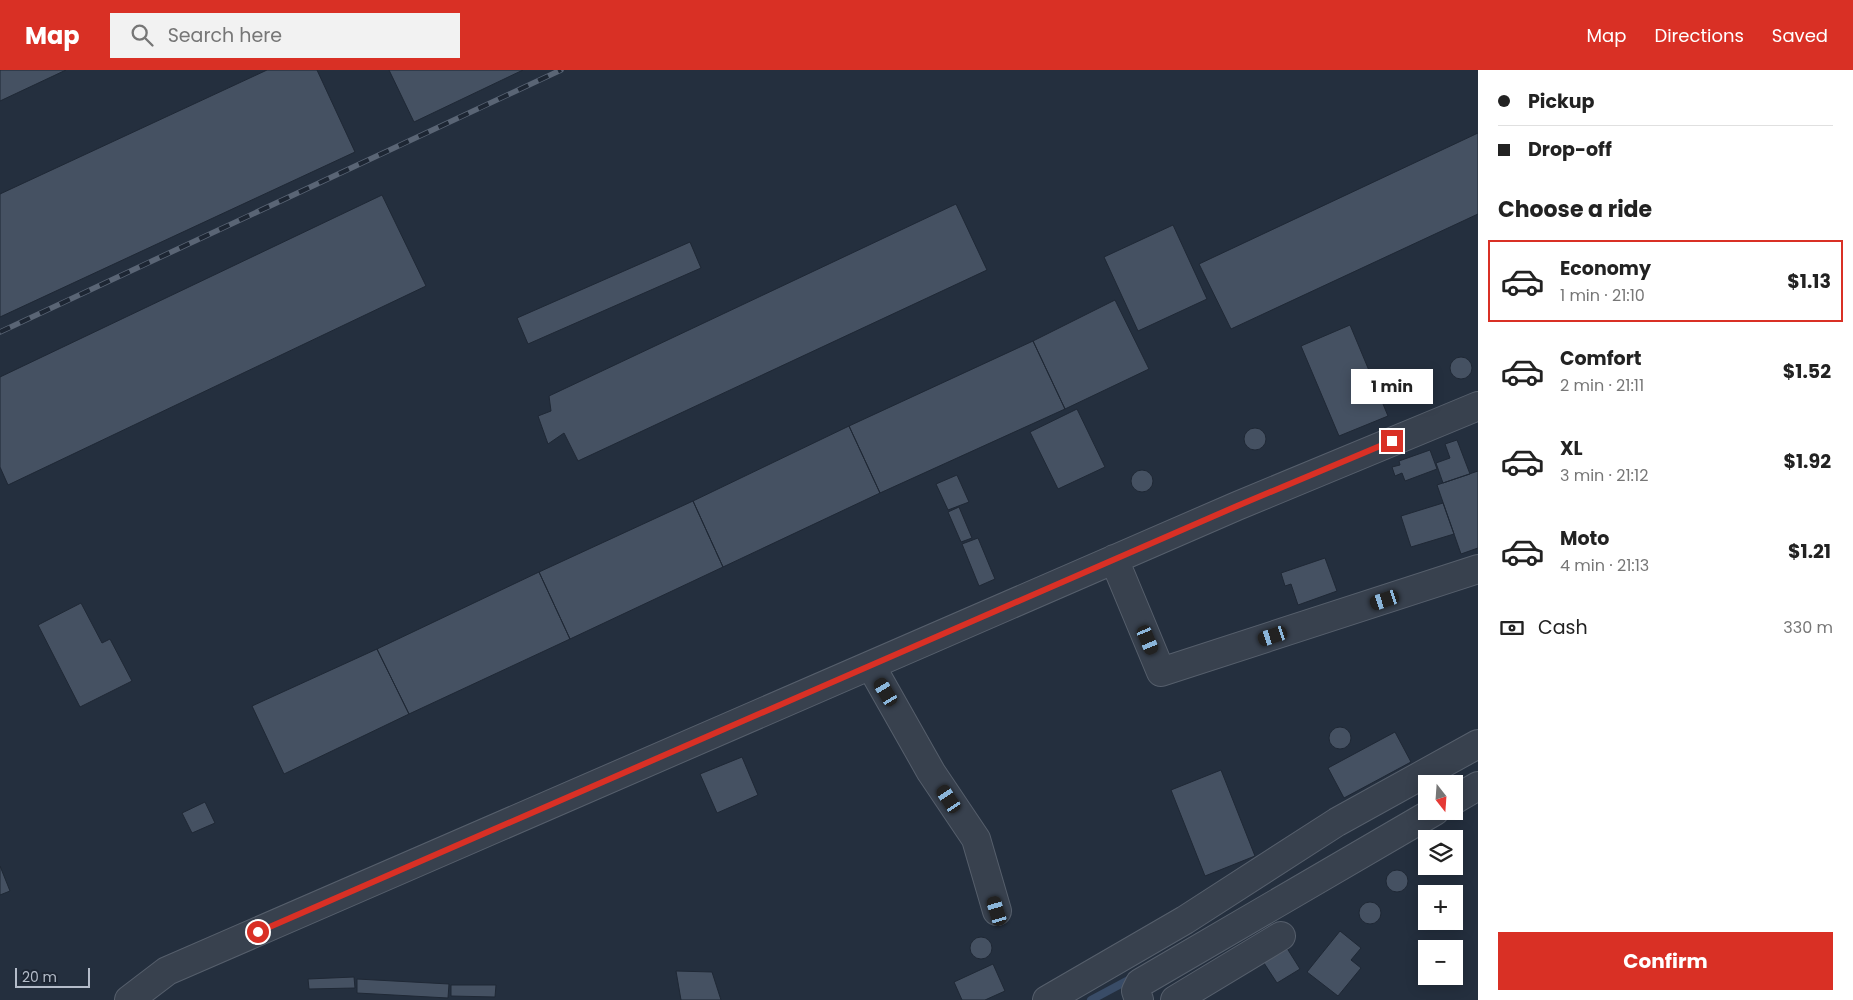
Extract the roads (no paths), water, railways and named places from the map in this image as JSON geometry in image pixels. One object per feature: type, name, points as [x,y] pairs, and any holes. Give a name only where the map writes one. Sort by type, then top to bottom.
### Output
[{"type":"street","points":[[129,1000],[167,971],[1114,560],[1478,406]]},
{"type":"street","points":[[1114,560],[1161,672],[1478,569]]},
{"type":"street","points":[[871,666],[931,772],[976,839],[997,911]]},
{"type":"street","points":[[1047,1000],[1185,920],[1337,822],[1478,744]]},
{"type":"street","points":[[1463,795],[1478,786]]},
{"type":"street","points":[[1139,1000],[1136,991],[1140,983],[1420,820]]},
{"type":"street","points":[[1175,1000],[1281,936]]},
{"type":"waterway","points":[[1091,1000],[1134,977]]},
{"type":"railway","points":[[0,332],[561,70]]}]
